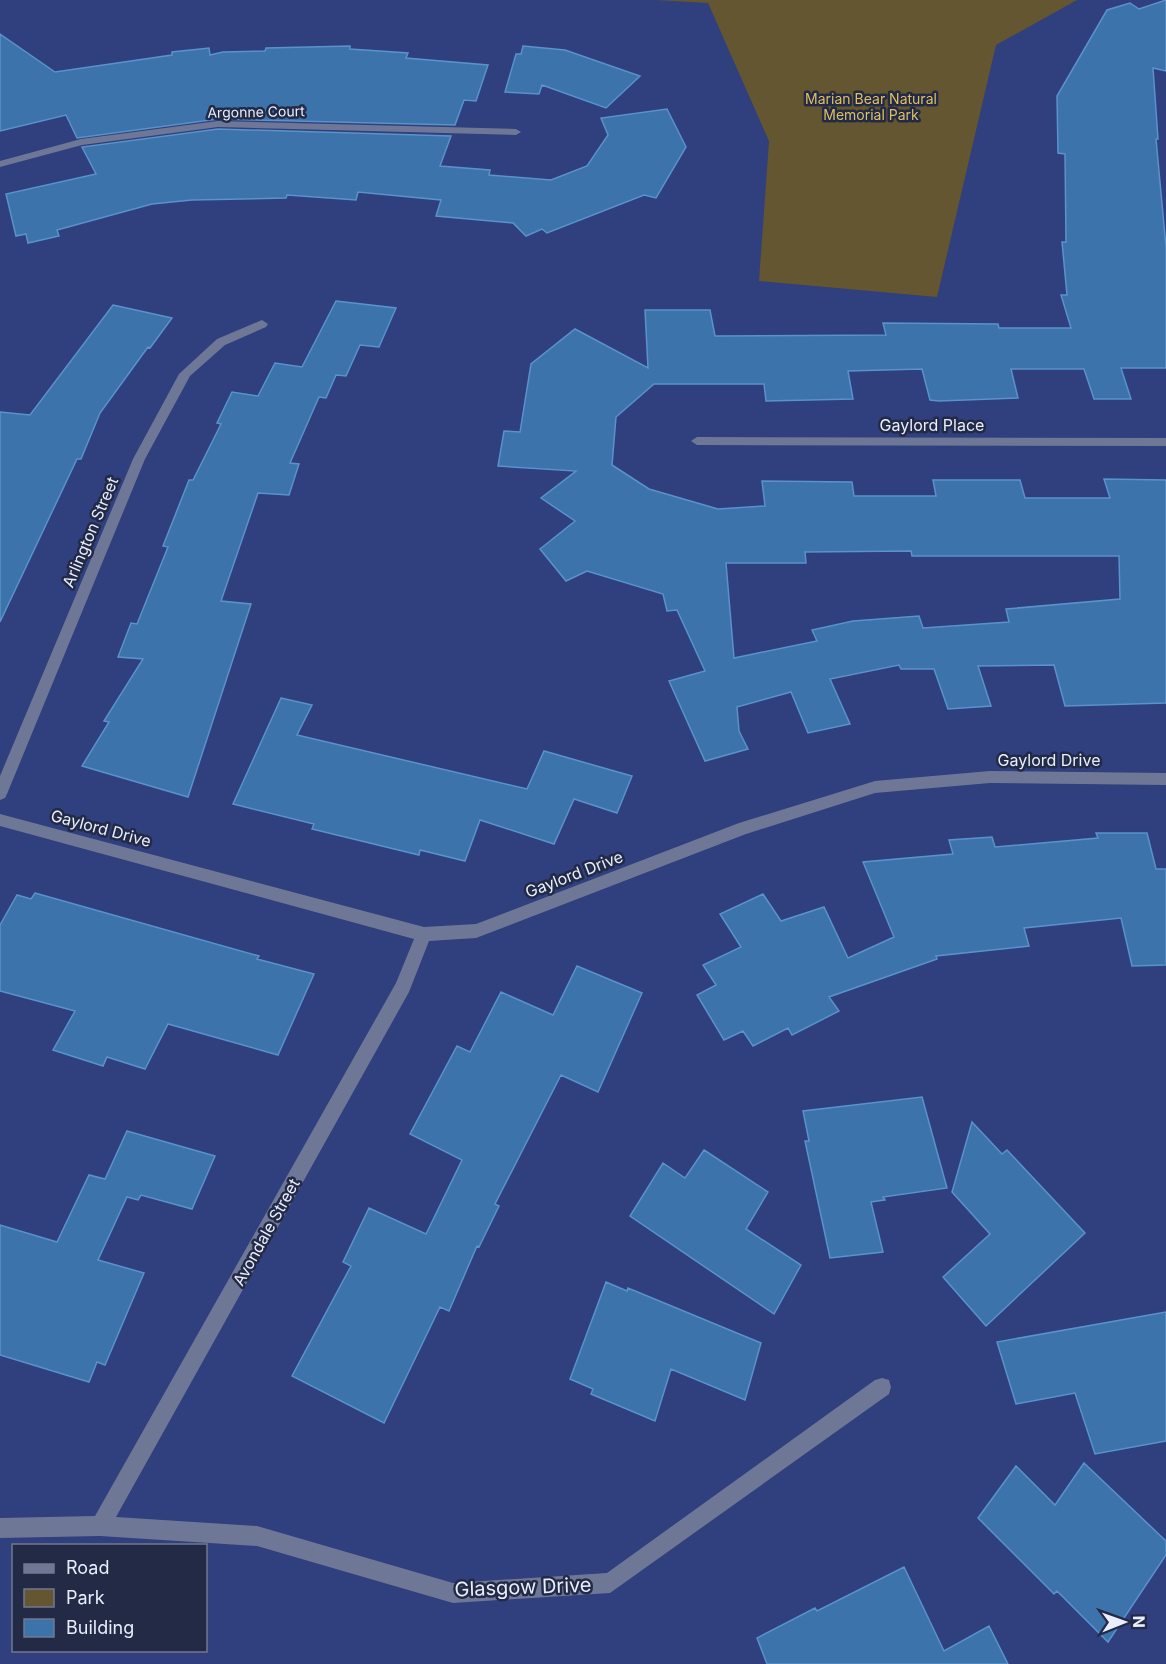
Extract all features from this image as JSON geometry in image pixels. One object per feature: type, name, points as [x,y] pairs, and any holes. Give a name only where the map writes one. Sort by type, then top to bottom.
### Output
[{"type":"street","name":"Argonne Court","points":[[0,164],[81,142],[218,124],[516,132]]},
{"type":"street","name":"Arlington Street","points":[[0,794],[139,459],[185,374],[221,342],[262,324]]},
{"type":"street","name":"Gaylord Place","points":[[697,441],[1166,442]]},
{"type":"street","name":"Gaylord Drive","points":[[0,820],[424,934],[476,931],[744,828],[875,787],[990,777],[1166,779]]},
{"type":"street","name":"Avondale Street","points":[[100,1526],[403,987],[424,934]]},
{"type":"street","name":"Glasgow Drive","points":[[0,1528],[100,1526],[257,1536],[453,1593],[610,1583],[882,1387]]},
{"type":"green space","name":"Marian Bear Natural Memorial Park","points":[[655,0],[1077,0],[996,45],[937,297],[759,281],[769,141],[708,3]]},
{"type":"building","points":[[1166,0],[1166,71],[1153,68],[1158,139],[1156,139],[1166,247],[1166,368],[1121,368],[1131,399],[1094,399],[1084,369],[1011,369],[1018,398],[939,401],[930,400],[922,369],[848,371],[853,399],[766,401],[764,384],[654,384],[616,417],[612,465],[649,489],[718,509],[765,506],[762,481],[852,482],[854,496],[936,496],[933,480],[1020,480],[1025,498],[1110,498],[1104,479],[1166,480],[1166,703],[1065,706],[1054,665],[978,666],[991,706],[948,709],[934,669],[901,669],[899,665],[830,679],[850,724],[808,733],[791,692],[737,707],[739,731],[748,749],[705,761],[669,681],[705,671],[677,610],[667,611],[663,594],[587,571],[566,581],[540,549],[575,521],[541,498],[576,471],[498,466],[504,431],[520,432],[531,364],[575,329],[648,368],[645,310],[710,310],[715,336],[886,335],[883,323],[998,324],[999,328],[1071,328],[1061,295],[1067,295],[1062,242],[1066,242],[1065,154],[1058,153],[1057,96],[1107,10],[1130,3],[1139,9]],"holes":[[[911,551],[912,556],[1119,556],[1120,599],[1006,609],[1009,622],[923,628],[919,616],[853,621],[812,630],[817,641],[734,658],[726,563],[806,563],[805,552]]]},
{"type":"building","points":[[0,34],[55,72],[209,48],[210,55],[223,52],[265,51],[266,48],[350,46],[350,49],[408,53],[406,58],[488,65],[476,101],[464,100],[455,125],[218,119],[77,138],[66,115],[0,131]]},
{"type":"building","points":[[523,46],[565,50],[640,76],[606,108],[542,85],[539,94],[505,92],[516,54],[521,54]]},
{"type":"building","points":[[667,109],[686,147],[656,198],[644,195],[547,233],[542,229],[526,236],[513,223],[436,216],[441,200],[358,192],[356,200],[287,195],[286,198],[192,200],[152,204],[57,230],[59,236],[28,243],[26,234],[16,236],[6,194],[96,174],[82,147],[218,129],[451,136],[440,166],[490,170],[489,175],[551,180],[587,166],[608,135],[601,118]]},
{"type":"building","points":[[336,301],[396,308],[379,347],[360,345],[346,376],[336,375],[326,398],[319,397],[290,463],[299,464],[289,495],[258,493],[221,601],[251,604],[188,797],[82,766],[109,722],[104,721],[143,659],[118,657],[131,623],[137,624],[168,547],[163,546],[189,480],[193,480],[221,424],[217,423],[232,392],[258,396],[275,363],[302,367]]},
{"type":"building","points":[[113,305],[172,318],[100,413],[81,459],[77,459],[0,622],[0,412],[30,415]]},
{"type":"building","points":[[281,698],[312,705],[297,735],[527,789],[544,751],[632,776],[617,813],[574,799],[554,844],[480,820],[465,861],[420,850],[419,855],[312,829],[314,824],[233,804]]},
{"type":"building","points":[[1096,833],[1147,833],[1156,869],[1166,869],[1166,965],[1132,966],[1121,918],[1024,928],[1029,946],[936,956],[937,959],[829,997],[839,1011],[792,1035],[788,1028],[753,1046],[743,1031],[724,1040],[697,995],[716,985],[703,965],[741,947],[720,914],[763,894],[781,921],[824,907],[848,958],[894,937],[863,862],[953,854],[949,840],[992,837],[995,847],[1098,838]]},
{"type":"building","points":[[35,893],[259,956],[257,959],[314,974],[278,1055],[168,1024],[145,1069],[107,1057],[103,1066],[53,1050],[75,1011],[0,991],[0,925],[17,895],[31,899]]},
{"type":"building","points":[[577,966],[642,993],[598,1092],[561,1075],[495,1204],[499,1206],[479,1247],[477,1246],[449,1311],[440,1307],[384,1423],[292,1376],[351,1266],[343,1262],[369,1208],[426,1234],[462,1160],[410,1134],[457,1046],[470,1052],[501,992],[553,1015]]},
{"type":"building","points":[[922,1097],[947,1188],[883,1197],[885,1200],[871,1202],[883,1252],[830,1258],[805,1141],[809,1141],[803,1111]]},
{"type":"building","points":[[972,1122],[1002,1154],[1007,1150],[1085,1233],[986,1326],[943,1277],[990,1234],[952,1192]]},
{"type":"building","points":[[127,1131],[215,1156],[192,1209],[141,1195],[138,1200],[127,1197],[98,1260],[144,1273],[105,1365],[97,1362],[89,1382],[0,1355],[0,1225],[57,1242],[89,1175],[105,1179]]},
{"type":"building","points":[[704,1150],[768,1192],[746,1229],[801,1265],[774,1314],[630,1216],[663,1163],[685,1178]]},
{"type":"building","points":[[606,1282],[627,1291],[628,1288],[761,1343],[745,1400],[671,1369],[655,1421],[591,1394],[593,1389],[570,1379]]},
{"type":"building","points":[[1166,1312],[1166,1441],[1095,1454],[1075,1393],[1016,1404],[997,1342]]},
{"type":"building","points":[[1084,1463],[1166,1541],[1166,1555],[1108,1642],[1057,1591],[1054,1594],[978,1518],[1016,1466],[1055,1505]]},
{"type":"building","points":[[904,1567],[944,1651],[989,1626],[1008,1664],[767,1664],[757,1638]]}]
